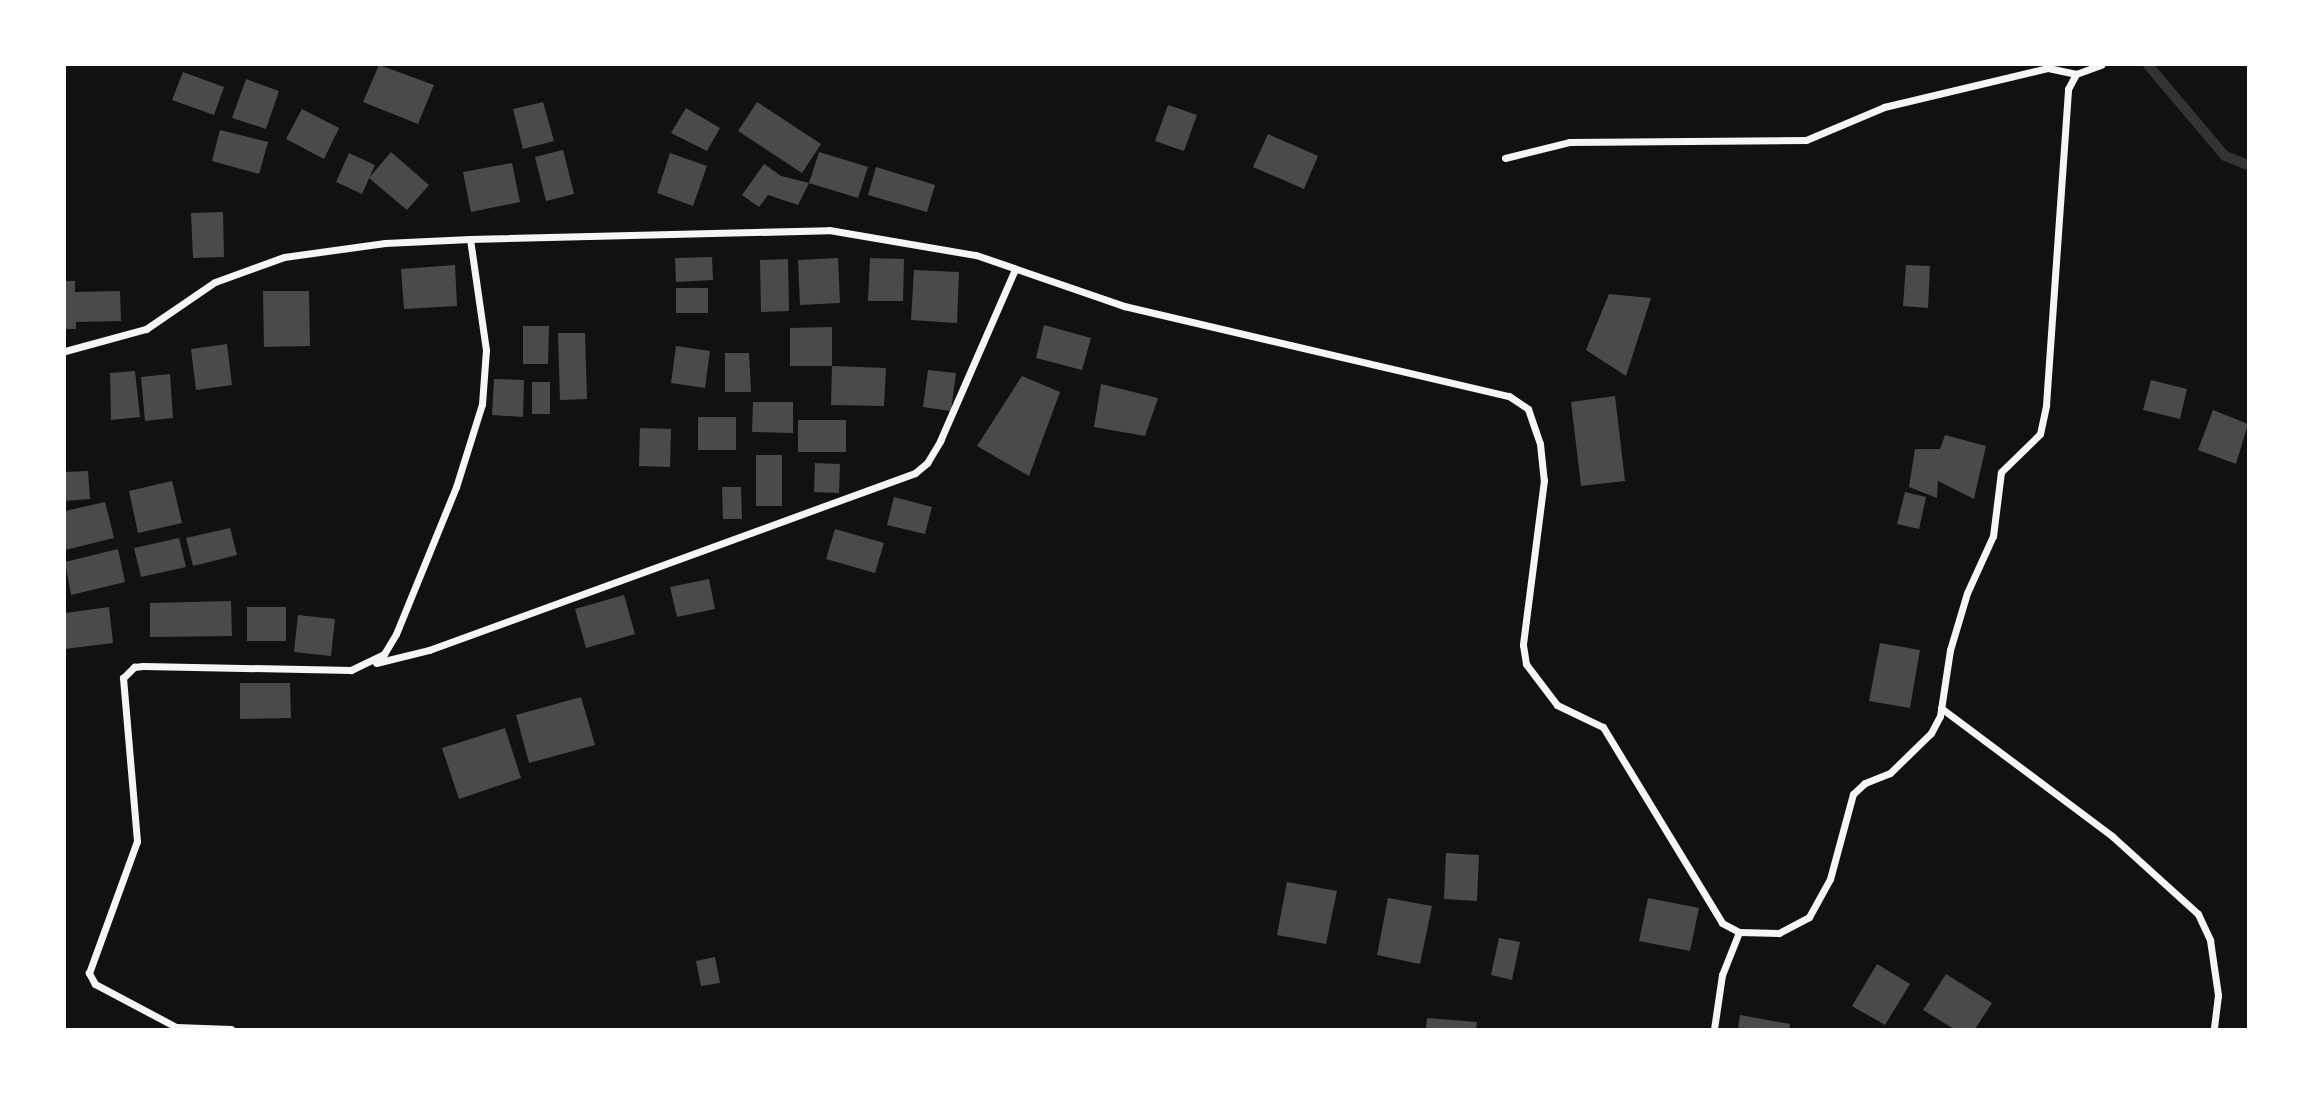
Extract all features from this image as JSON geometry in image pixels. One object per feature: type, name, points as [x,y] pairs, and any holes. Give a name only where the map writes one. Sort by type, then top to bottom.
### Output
[{"type":"street","points":[[1505,158],[1569,142],[1807,140],[1884,107],[2048,68],[2077,74],[2101,65]]},
{"type":"street","points":[[65,351],[146,330],[215,282],[284,257],[385,243],[829,230],[976,255],[1124,306],[1328,357],[1509,396],[1528,409],[1541,444],[1544,480],[1522,645],[1526,664],[1557,705],[1603,727],[1722,923],[1739,932],[1779,933],[1809,917],[1830,879],[1853,794],[1865,783],[1889,773],[1931,733],[1941,708],[1950,650],[1967,593],[1993,536],[2001,472],[2040,434],[2046,405],[2068,89],[2077,74]]},
{"type":"street","points":[[372,664],[396,634],[464,467],[482,404],[486,350],[470,239]]},
{"type":"street","points":[[231,1029],[176,1027],[94,984],[89,973],[137,841],[123,678],[134,667],[351,670],[429,650],[915,473],[927,463],[940,442],[1015,269]]},
{"type":"street","points":[[1941,708],[2112,836],[2198,914],[2210,940],[2218,995],[2214,1029]]},
{"type":"street","points":[[1714,1029],[1722,975],[1739,932]]},
{"type":"building","points":[[379,65],[434,85],[418,124],[363,102]]},
{"type":"building","points":[[183,72],[224,87],[214,115],[172,100]]},
{"type":"building","points":[[246,79],[279,91],[266,129],[232,118]]},
{"type":"building","points":[[543,102],[554,141],[523,149],[513,109]]},
{"type":"building","points":[[757,102],[821,144],[802,173],[738,131]]},
{"type":"building","points":[[1168,105],[1197,115],[1184,151],[1155,141]]},
{"type":"building","points":[[686,108],[720,128],[707,151],[671,133]]},
{"type":"building","points":[[302,109],[339,128],[324,159],[286,139]]},
{"type":"building","points":[[220,130],[268,142],[259,174],[212,161]]},
{"type":"building","points":[[1268,134],[1318,156],[1304,189],[1253,167]]},
{"type":"building","points":[[563,150],[574,194],[546,201],[535,157]]},
{"type":"building","points":[[391,152],[429,185],[407,210],[369,178]]},
{"type":"building","points":[[819,152],[868,167],[858,198],[809,183]]},
{"type":"building","points":[[349,153],[375,165],[362,194],[336,182]]},
{"type":"building","points":[[670,153],[707,166],[693,206],[657,193]]},
{"type":"building","points":[[512,163],[520,202],[471,212],[463,172]]},
{"type":"building","points":[[764,164],[781,176],[809,183],[798,205],[768,195],[759,207],[742,195]]},
{"type":"building","points":[[876,167],[935,185],[927,212],[868,195]]},
{"type":"building","points":[[223,212],[224,257],[193,258],[191,213]]},
{"type":"building","points":[[712,257],[713,280],[676,282],[675,258]]},
{"type":"building","points":[[838,258],[840,303],[800,305],[798,260]]},
{"type":"building","points":[[870,258],[904,259],[903,301],[868,301]]},
{"type":"building","points":[[788,259],[789,311],[761,312],[760,260]]},
{"type":"building","points":[[455,265],[457,306],[404,309],[401,269]]},
{"type":"building","points":[[1906,265],[1930,266],[1928,308],[1903,306]]},
{"type":"building","points":[[914,270],[959,272],[957,323],[911,320]]},
{"type":"building","points":[[65,281],[75,281],[75,292],[120,291],[121,321],[76,322],[76,329],[65,329]]},
{"type":"building","points":[[676,288],[708,288],[708,313],[676,313]]},
{"type":"building","points":[[263,291],[309,291],[310,346],[264,347]]},
{"type":"building","points":[[1609,294],[1651,298],[1626,376],[1586,350]]},
{"type":"building","points":[[1044,325],[1091,338],[1082,370],[1036,358]]},
{"type":"building","points":[[523,326],[549,326],[548,364],[523,364]]},
{"type":"building","points":[[832,327],[832,366],[790,366],[790,328]]},
{"type":"building","points":[[558,333],[585,333],[587,399],[560,400]]},
{"type":"building","points":[[227,344],[232,385],[196,390],[191,349]]},
{"type":"building","points":[[676,346],[710,351],[705,388],[671,383]]},
{"type":"building","points":[[725,353],[749,353],[751,392],[725,392]]},
{"type":"building","points":[[832,366],[886,368],[884,406],[831,405]]},
{"type":"building","points":[[928,370],[956,373],[951,411],[923,407]]},
{"type":"building","points":[[135,371],[140,417],[111,420],[110,373]]},
{"type":"building","points":[[170,374],[173,418],[145,421],[141,377]]},
{"type":"building","points":[[1022,376],[1060,392],[1029,476],[977,446]]},
{"type":"building","points":[[494,379],[524,380],[523,417],[492,415]]},
{"type":"building","points":[[2151,380],[2187,389],[2180,419],[2143,410]]},
{"type":"building","points":[[532,382],[550,382],[550,414],[532,414]]},
{"type":"building","points":[[1101,384],[1158,398],[1145,436],[1094,427]]},
{"type":"building","points":[[1615,396],[1625,481],[1581,486],[1571,402]]},
{"type":"building","points":[[753,402],[793,402],[793,433],[752,432]]},
{"type":"building","points":[[2213,410],[2248,424],[2236,464],[2198,450]]},
{"type":"building","points":[[698,417],[736,417],[736,450],[698,450]]},
{"type":"building","points":[[798,420],[846,420],[846,452],[798,452]]},
{"type":"building","points":[[640,428],[671,429],[670,467],[639,466]]},
{"type":"building","points":[[1945,435],[1986,446],[1974,499],[1938,481],[1937,498],[1909,487],[1915,449],[1940,449]]},
{"type":"building","points":[[756,455],[782,455],[782,506],[756,506]]},
{"type":"building","points":[[815,463],[840,464],[839,493],[814,492]]},
{"type":"building","points":[[88,471],[90,499],[65,501],[65,472]]},
{"type":"building","points":[[172,481],[182,523],[138,533],[129,491]]},
{"type":"building","points":[[722,487],[741,487],[742,519],[723,519]]},
{"type":"building","points":[[1905,492],[1926,497],[1919,529],[1897,524]]},
{"type":"building","points":[[894,497],[932,507],[925,534],[887,525]]},
{"type":"building","points":[[105,502],[114,538],[65,550],[65,511]]},
{"type":"building","points":[[230,528],[237,555],[193,566],[186,538]]},
{"type":"building","points":[[835,529],[884,543],[875,573],[826,559]]},
{"type":"building","points":[[179,538],[186,567],[141,577],[134,548]]},
{"type":"building","points":[[118,549],[125,582],[71,595],[65,562]]},
{"type":"building","points":[[709,579],[715,609],[677,617],[670,587]]},
{"type":"building","points":[[624,595],[635,634],[586,648],[575,609]]},
{"type":"building","points":[[231,601],[232,636],[150,637],[150,603]]},
{"type":"building","points":[[109,607],[113,643],[65,649],[65,613]]},
{"type":"building","points":[[247,607],[286,607],[286,641],[247,641]]},
{"type":"building","points":[[298,615],[335,619],[331,656],[294,652]]},
{"type":"building","points":[[1880,643],[1920,650],[1910,708],[1869,701]]},
{"type":"building","points":[[240,683],[290,683],[291,718],[240,719]]},
{"type":"building","points":[[581,697],[595,745],[529,763],[516,715]]},
{"type":"building","points":[[505,728],[521,778],[459,799],[442,748]]},
{"type":"building","points":[[1446,853],[1479,855],[1477,901],[1444,899]]},
{"type":"building","points":[[1287,882],[1337,891],[1326,944],[1277,935]]},
{"type":"building","points":[[1388,898],[1432,906],[1420,964],[1377,955]]},
{"type":"building","points":[[1648,898],[1699,908],[1690,951],[1639,941]]},
{"type":"building","points":[[1499,938],[1520,942],[1512,980],[1491,975]]},
{"type":"building","points":[[715,957],[720,983],[701,986],[696,961]]},
{"type":"building","points":[[1877,964],[1910,984],[1885,1025],[1852,1006]]},
{"type":"building","points":[[1946,974],[1992,1003],[1975,1029],[1954,1029],[1923,1010]]},
{"type":"building","points":[[1740,1015],[1790,1024],[1789,1029],[1738,1029]]},
{"type":"building","points":[[1427,1018],[1477,1022],[1476,1029],[1426,1029]]},
{"type":"waterway","points":[[2148,65],[2225,156],[2248,165]]}]
